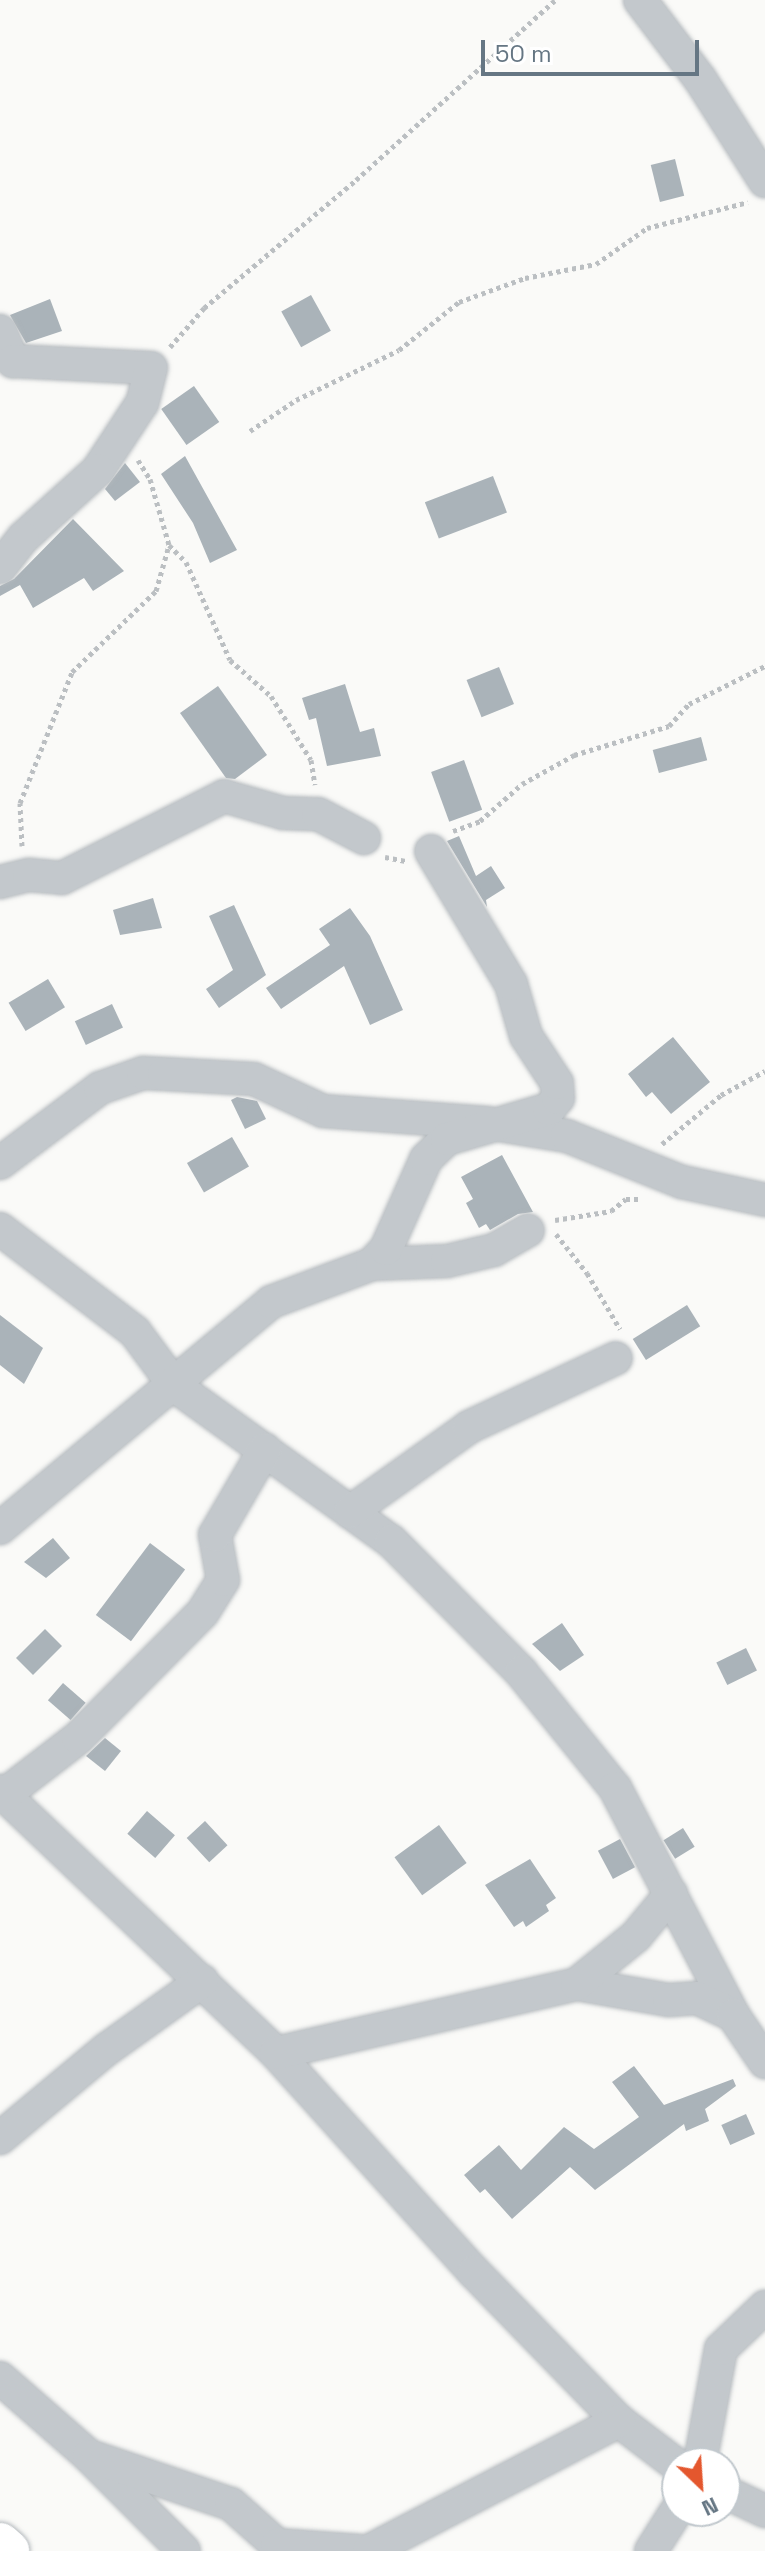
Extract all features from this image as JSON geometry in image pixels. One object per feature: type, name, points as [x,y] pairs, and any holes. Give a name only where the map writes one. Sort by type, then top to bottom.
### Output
[{"type":"main road","points":[[0,2544],[8,2551]]},
{"type":"street","points":[[640,0],[700,79],[758,191]]},
{"type":"street","points":[[0,331],[13,361],[151,368],[142,403],[98,470],[23,538],[0,567]]},
{"type":"street","points":[[9,870],[62,878],[224,796],[283,813],[318,814],[364,838]]},
{"type":"street","points":[[372,1264],[386,1249],[426,1159],[447,1139],[487,1123],[549,1109],[558,1098],[557,1083],[526,1036],[511,984],[431,851]]},
{"type":"street","points":[[0,1163],[100,1088],[143,1073],[254,1079],[323,1111],[487,1123],[567,1136],[639,1162],[682,1182],[765,1200]]},
{"type":"street","points":[[0,1229],[135,1332],[175,1386],[391,1541],[521,1672],[615,1788],[733,2015],[765,2062]]},
{"type":"street","points":[[0,1528],[175,1386],[220,1340],[271,1302],[372,1264],[447,1261],[494,1250],[528,1230]]},
{"type":"street","points":[[350,1512],[469,1427],[616,1358]]},
{"type":"street","points":[[265,1449],[215,1535],[223,1580],[203,1612],[78,1738],[2,1793],[276,2053],[474,2272],[619,2421],[661,2453]]},
{"type":"street","points":[[577,1984],[636,1936],[671,1894]]},
{"type":"street","points":[[0,2138],[107,2049],[202,1981]]},
{"type":"street","points":[[276,2053],[577,1984],[669,2000],[697,1998],[733,2015]]},
{"type":"street","points":[[703,2447],[721,2349],[765,2307]]},
{"type":"street","points":[[0,2378],[89,2456],[184,2551]]},
{"type":"street","points":[[369,2551],[619,2421]]},
{"type":"street","points":[[89,2456],[231,2504],[277,2545],[360,2551]]},
{"type":"street","points":[[741,2500],[765,2511]]},
{"type":"street","points":[[651,2551],[666,2527]]},
{"type":"path","points":[[151,368],[204,308],[356,180],[555,0]]},
{"type":"path","points":[[250,431],[296,400],[399,350],[408,338],[439,323],[459,302],[525,278],[596,264],[647,228],[758,191]]},
{"type":"path","points":[[122,433],[150,479],[169,545],[186,562],[230,660],[271,696],[311,760],[318,814]]},
{"type":"path","points":[[9,870],[23,849],[20,803],[72,672],[156,591],[169,545]]},
{"type":"path","points":[[364,838],[387,859],[407,861],[431,851],[438,837],[480,821],[522,784],[574,755],[669,726],[689,704],[765,666]]},
{"type":"path","points":[[639,1162],[721,1095],[765,1071]]},
{"type":"path","points":[[616,1358],[620,1328],[587,1273],[546,1221],[611,1211],[658,1186],[682,1182]]},
{"type":"building","points":[[675,159],[684,196],[660,202],[651,165]]},
{"type":"building","points":[[311,295],[331,331],[301,347],[281,311]]},
{"type":"building","points":[[50,299],[62,331],[26,343],[10,315]]},
{"type":"building","points":[[194,386],[219,422],[186,445],[161,409]]},
{"type":"building","points":[[185,456],[237,550],[210,563],[193,523],[161,474]]},
{"type":"building","points":[[125,463],[140,482],[115,501],[105,489]]},
{"type":"building","points":[[493,476],[507,512],[439,539],[425,502]]},
{"type":"building","points":[[73,519],[124,571],[93,591],[84,578],[33,608],[20,585],[0,596],[0,586],[14,579]]},
{"type":"building","points":[[499,667],[514,704],[482,717],[467,680]]},
{"type":"building","points":[[345,684],[360,732],[374,728],[381,756],[327,766],[316,718],[309,720],[302,698]]},
{"type":"building","points":[[218,686],[267,755],[235,779],[226,778],[180,713]]},
{"type":"building","points":[[701,737],[707,760],[659,773],[653,750]]},
{"type":"building","points":[[464,760],[482,810],[449,822],[431,772]]},
{"type":"building","points":[[459,836],[476,876],[491,866],[505,888],[486,900],[487,907],[447,841]]},
{"type":"building","points":[[153,898],[162,928],[120,935],[113,910]]},
{"type":"building","points":[[234,905],[266,975],[219,1008],[206,989],[233,970],[209,916]]},
{"type":"building","points":[[350,908],[370,936],[403,1010],[370,1025],[344,966],[281,1009],[266,988],[330,945],[319,929]]},
{"type":"building","points":[[48,979],[65,1007],[26,1031],[9,1003]]},
{"type":"building","points":[[112,1004],[123,1028],[86,1045],[75,1021]]},
{"type":"building","points":[[673,1037],[710,1082],[671,1114],[652,1092],[646,1097],[628,1074]]},
{"type":"building","points":[[237,1097],[257,1101],[266,1119],[245,1129],[231,1100]]},
{"type":"building","points":[[232,1137],[249,1166],[204,1192],[187,1163]]},
{"type":"building","points":[[502,1155],[533,1212],[518,1214],[490,1230],[486,1224],[479,1228],[466,1203],[473,1199],[461,1177]]},
{"type":"building","points":[[687,1305],[700,1326],[646,1360],[633,1339]]},
{"type":"building","points":[[0,1315],[43,1348],[24,1384],[0,1365]]},
{"type":"building","points":[[53,1538],[70,1558],[46,1578],[24,1562]]},
{"type":"building","points":[[150,1543],[185,1569],[131,1641],[96,1615]]},
{"type":"building","points":[[562,1623],[584,1655],[560,1671],[532,1644]]},
{"type":"building","points":[[45,1629],[62,1646],[33,1675],[16,1658]]},
{"type":"building","points":[[746,1648],[757,1670],[727,1685],[716,1662]]},
{"type":"building","points":[[63,1683],[86,1703],[71,1720],[48,1700]]},
{"type":"building","points":[[105,1738],[121,1751],[105,1771],[86,1756]]},
{"type":"building","points":[[147,1811],[175,1835],[155,1858],[127,1834]]},
{"type":"building","points":[[205,1821],[228,1845],[209,1862],[187,1838]]},
{"type":"building","points":[[439,1825],[467,1863],[422,1895],[395,1857]]},
{"type":"building","points":[[683,1828],[695,1847],[675,1859],[663,1840]]},
{"type":"building","points":[[620,1839],[635,1867],[613,1879],[598,1851]]},
{"type":"building","points":[[530,1859],[556,1898],[546,1905],[549,1911],[526,1927],[523,1921],[514,1927],[485,1885]]},
{"type":"building","points":[[634,2066],[664,2105],[733,2079],[736,2086],[705,2109],[709,2121],[686,2131],[684,2124],[595,2190],[570,2167],[512,2219],[485,2189],[480,2193],[464,2175],[499,2145],[521,2170],[564,2127],[594,2149],[639,2117],[612,2082]]},
{"type":"building","points":[[746,2114],[755,2134],[730,2145],[721,2125]]}]
